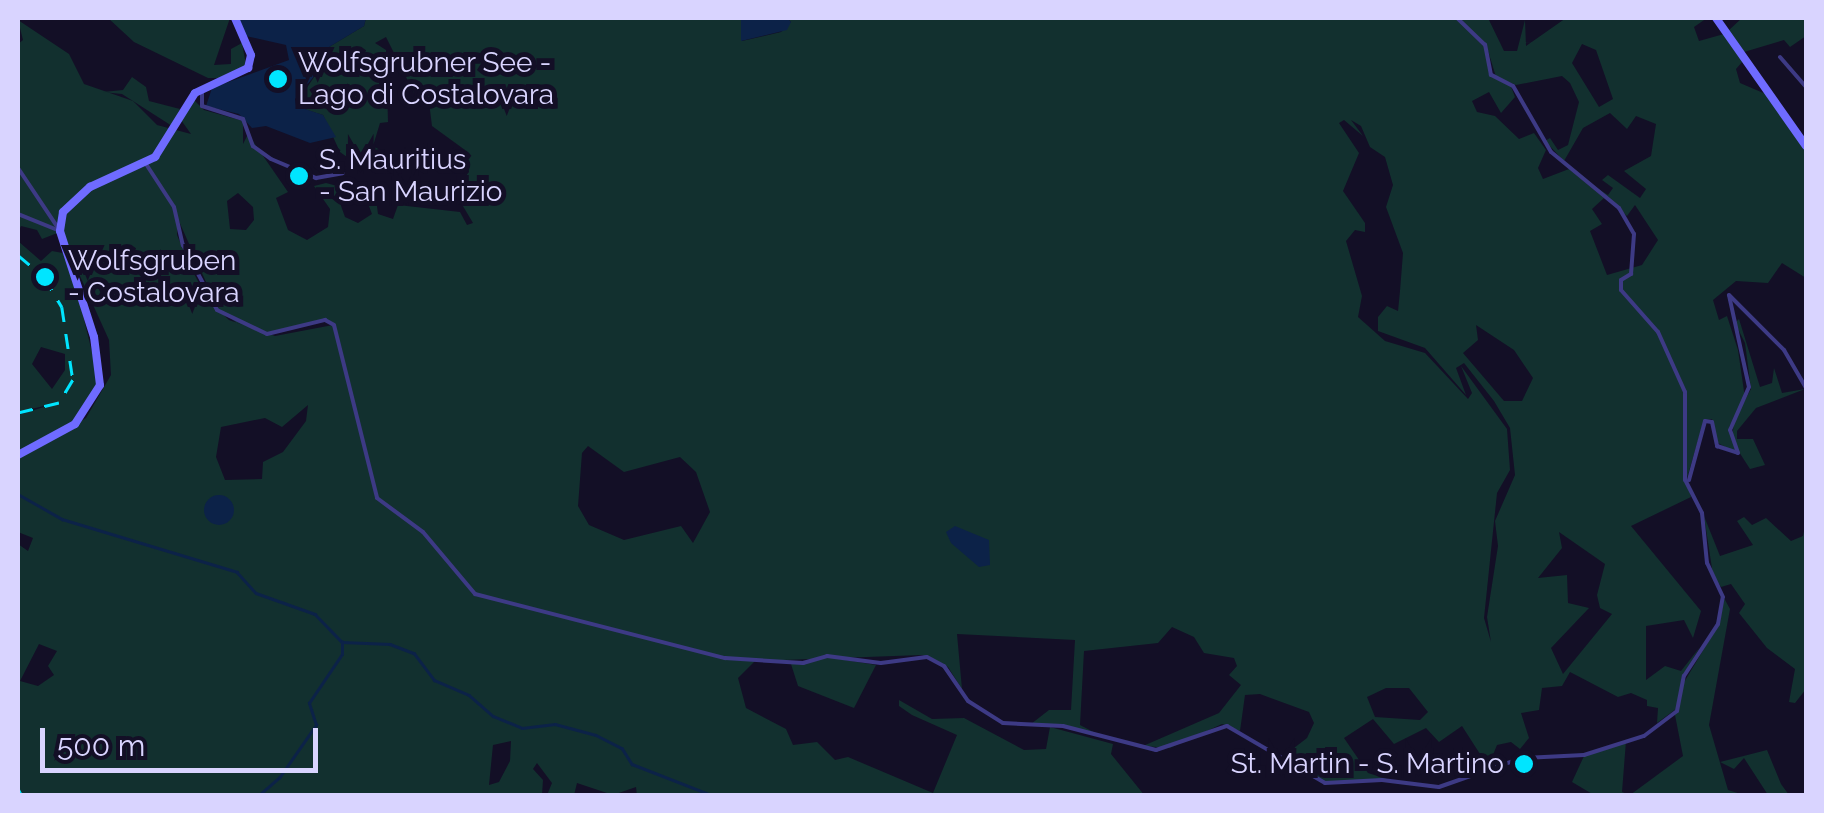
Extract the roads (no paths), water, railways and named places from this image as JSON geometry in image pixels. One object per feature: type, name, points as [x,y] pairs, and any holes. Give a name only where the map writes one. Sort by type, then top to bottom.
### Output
[{"type":"main road","points":[[18,455],[75,424],[100,384],[94,337],[60,231],[64,212],[90,187],[146,163],[202,89],[250,66],[235,18]]},
{"type":"main road","points":[[1716,18],[1806,146]]},
{"type":"street","points":[[146,163],[174,207],[182,245],[216,310],[267,334],[325,320],[334,324],[377,498],[423,532],[475,594],[725,658],[803,664],[826,656],[880,663],[931,658],[952,674],[968,701],[1003,723],[1063,726],[1156,750],[1227,726],[1325,783],[1382,780],[1439,788],[1522,758],[1572,757],[1637,740],[1677,711],[1684,676],[1720,619],[1722,594],[1709,568],[1702,513],[1688,482],[1685,392],[1658,332],[1620,287],[1630,277],[1636,241],[1623,212],[1551,152],[1513,86],[1491,74],[1485,45],[1458,18]]},
{"type":"street","points":[[1780,57],[1806,87]]},
{"type":"street","points":[[202,89],[204,108],[243,119],[252,146],[271,159],[316,178],[343,173]]},
{"type":"street","points":[[18,168],[60,231]]},
{"type":"street","points":[[18,214],[60,231]]},
{"type":"street","points":[[1688,482],[1705,421],[1712,422],[1717,446],[1738,454],[1730,430],[1750,387],[1729,295],[1784,350],[1806,388]]},
{"type":"water","name":"Wolfsgrubner See - Lago di Costalovara","points":[[238,18],[366,18],[364,26],[314,56],[316,74],[295,99],[296,106],[323,115],[336,137],[310,143],[266,126],[252,128],[239,114],[206,106],[212,88],[289,60],[286,45],[246,36]]},
{"type":"water","points":[[741,18],[787,18],[791,22],[787,30],[741,41]]},
{"type":"water","points":[[219,495],[230,499],[234,510],[230,521],[219,525],[208,521],[204,510],[208,499]]},
{"type":"water","points":[[955,526],[989,540],[990,565],[979,567],[951,543],[946,532]]},
{"type":"waterway","points":[[18,494],[62,519],[237,572],[256,593],[315,614],[342,642],[390,644],[414,653],[434,680],[469,695],[493,716],[522,728],[555,724],[596,735],[622,748],[632,764],[714,796]]},
{"type":"waterway","points":[[258,796],[279,778],[316,725],[309,703],[342,654],[342,642]]},
{"type":"railway","points":[[18,255],[44,277],[62,307],[73,380],[59,403],[18,413]]},
{"type":"railway","points":[[18,788],[22,796]]},
{"type":"place","name":"Wolfsgrubner See - Lago di Costalovara","points":[[278,79]]},
{"type":"place","name":"S. Mauritius - San Maurizio","points":[[299,176]]},
{"type":"place","name":"Wolfsgruben - Costalovara","points":[[45,277]]},
{"type":"place","name":"St. Martin - S. Martino","points":[[1524,764]]}]
